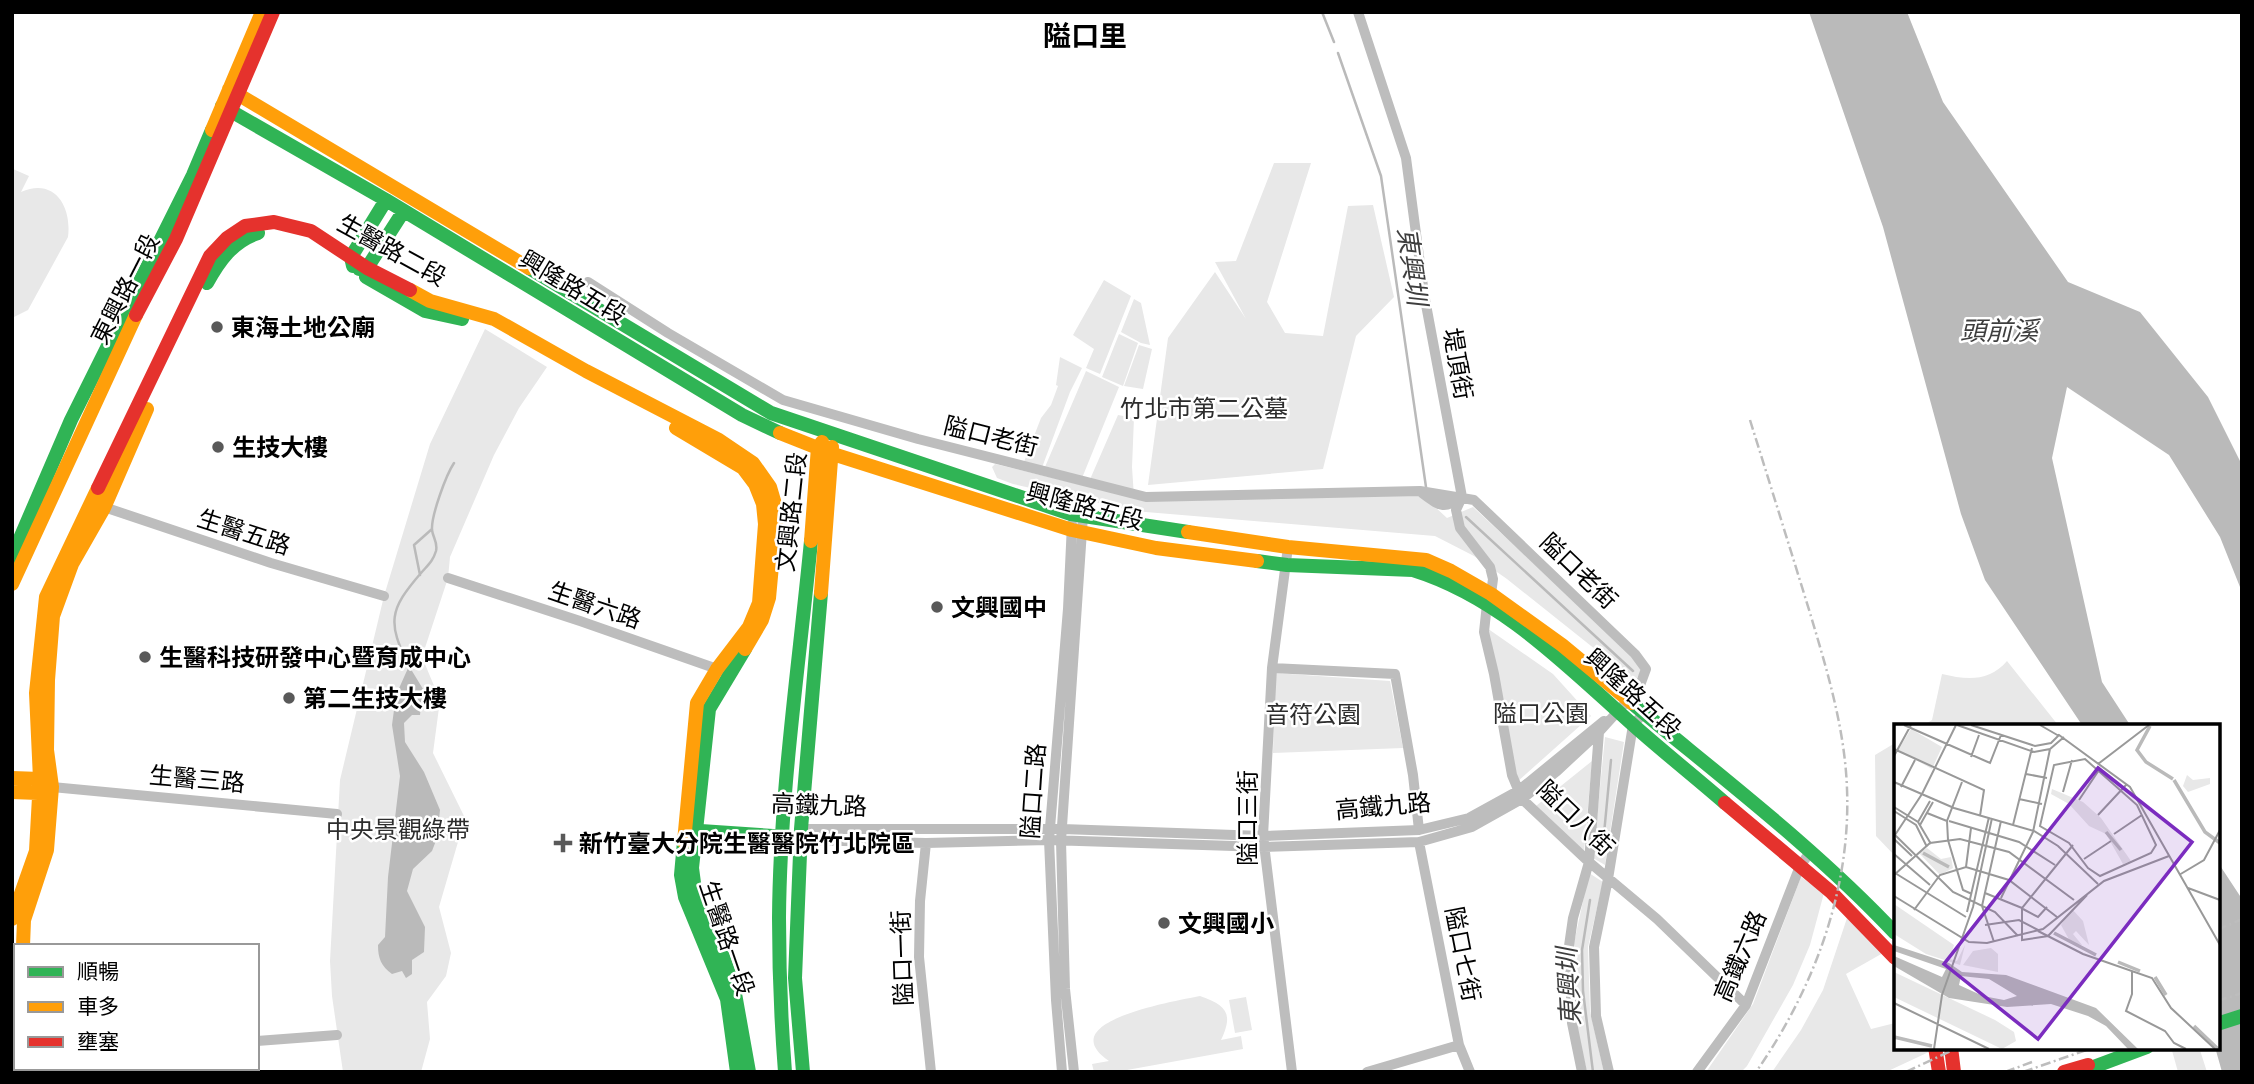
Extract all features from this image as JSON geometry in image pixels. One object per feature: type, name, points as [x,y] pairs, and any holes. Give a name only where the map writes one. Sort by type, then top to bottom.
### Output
[{"type":"street","name":"東興路一段","points":[[12,584],[86,428],[113,363],[176,239],[262,12]]},
{"type":"street","name":"東興路一段","points":[[234,91],[273,12]]},
{"type":"street","name":"堤頂街","points":[[1357,12],[1406,158],[1423,294],[1462,497],[1456,510],[1460,528]]},
{"type":"street","name":"興隆路五段","points":[[234,91],[771,413],[1077,515],[1288,547],[1426,560],[1451,571],[1489,599],[1562,645],[1630,698],[1643,714],[1811,852],[1862,898],[1894,932]]},
{"type":"street","name":"東興路一段","points":[[12,557],[61,442],[227,108]]},
{"type":"street","name":"興隆路五段","points":[[227,108],[386,200],[742,415],[833,454],[1077,531],[1156,548],[1287,565],[1412,570],[1489,599]]},
{"type":"street","points":[[357,265],[386,200]]},
{"type":"street","points":[[357,265],[403,212]]},
{"type":"street","name":"生醫路二段","points":[[43,786],[54,616],[72,564],[194,287],[211,256],[227,238],[245,226],[274,222],[311,231],[425,311],[485,324],[684,432],[743,468],[755,484],[763,504],[765,524],[759,603],[723,671],[697,703],[691,825]]},
{"type":"street","name":"隘口老街","points":[[588,282],[668,333],[783,400],[918,439],[1146,497],[1420,491],[1474,500],[1635,654],[1646,669],[1630,698]]},
{"type":"street","name":"文興路二段","points":[[785,1072],[779,1014],[778,930],[782,831],[818,447],[829,432]]},
{"type":"street","name":"文興路二段","points":[[803,1072],[795,978],[802,834],[833,454],[829,432]]},
{"type":"street","points":[[1420,491],[1439,505],[1490,567],[1493,579],[1489,599]]},
{"type":"street","points":[[1439,505],[1450,506],[1462,497]]},
{"type":"street","name":"生醫五路","points":[[98,505],[271,563],[384,596]]},
{"type":"street","name":"隘口二路","points":[[1062,1072],[1056,1000],[1056,835],[1077,515]]},
{"type":"street","name":"隘口三街","points":[[1288,547],[1272,668],[1263,842],[1292,1072]]},
{"type":"street","name":"生醫六路","points":[[448,578],[723,671]]},
{"type":"street","name":"隘口八街","points":[[1489,599],[1484,632],[1511,775],[1520,795],[1589,862],[1657,919],[1745,1005]]},
{"type":"street","points":[[1272,668],[1395,674],[1413,775],[1419,830]]},
{"type":"street","name":"興隆路五段","points":[[1630,698],[1633,725],[1800,866],[1862,922],[1894,957]]},
{"type":"street","name":"高鐵九路","points":[[802,834],[1056,835],[1263,842],[1419,842],[1472,827],[1557,771],[1599,733],[1630,698]]},
{"type":"street","name":"高鐵九路","points":[[1263,842],[1419,830],[1469,818],[1520,795],[1590,730],[1630,698]]},
{"type":"street","points":[[1609,1072],[1596,1016],[1594,947],[1633,725],[1643,714]]},
{"type":"street","points":[[1582,1072],[1572,1023],[1569,946],[1573,918],[1589,862],[1599,733]]},
{"type":"street","points":[[12,778],[43,786]]},
{"type":"street","points":[[12,792],[43,786]]},
{"type":"street","points":[[12,919],[36,851],[43,786]]},
{"type":"street","points":[[23,944],[24,920],[47,850],[43,786]]},
{"type":"street","name":"生醫三路","points":[[43,786],[337,814]]},
{"type":"street","name":"高鐵九路","points":[[691,825],[926,843],[1056,835]]},
{"type":"street","name":"生醫路一段","points":[[691,825],[681,875],[685,897],[727,999],[737,1072]]},
{"type":"street","name":"生醫路一段","points":[[691,825],[696,898],[734,988],[748,1072]]},
{"type":"street","name":"隘口二路","points":[[1056,835],[1065,989],[1074,1072]]},
{"type":"street","name":"隘口七街","points":[[1419,842],[1459,1045],[1470,1072]]},
{"type":"street","name":"隘口一街","points":[[926,843],[920,901],[919,957],[931,1072]]},
{"type":"street","name":"高鐵六路","points":[[1696,1072],[1745,1005],[1800,866],[1811,852]]},
{"type":"street","points":[[2219,1023],[2242,1016]]},
{"type":"street","points":[[259,1041],[337,1035]]},
{"type":"street","points":[[1367,1072],[1459,1045]]},
{"type":"street","points":[[1936,1049],[1940,1072]]},
{"type":"street","points":[[1951,1049],[1954,1072]]},
{"type":"street","points":[[2080,1072],[2141,1049]]},
{"type":"street","points":[[2064,1072],[2116,1058]]},
{"type":"green space","name":"竹北市第二公墓","points":[[1274,163],[1311,163],[1267,302],[1285,333],[1323,336],[1348,206],[1373,205],[1394,297],[1356,336],[1323,469],[1148,485],[1168,338],[1215,272],[1246,319],[1215,262],[1236,261]]},
{"type":"green space","points":[[13,169],[29,176],[21,192],[43,188],[58,197],[67,215],[68,237],[28,310],[12,318]]},
{"type":"green space","points":[[1104,280],[1131,296],[1100,374],[1086,368],[1094,349],[1073,335]]},
{"type":"green space","points":[[1134,299],[1141,303],[1150,345],[1121,332]]},
{"type":"green space","name":"中央景觀綠帶","points":[[485,329],[547,367],[519,408],[494,455],[450,557],[448,578],[422,657],[440,700],[433,753],[465,818],[439,907],[451,953],[446,976],[427,1002],[430,1039],[421,1072],[343,1072],[330,961],[340,780],[384,596],[430,444]]},
{"type":"green space","points":[[1119,334],[1138,343],[1123,386],[1102,377]]},
{"type":"green space","points":[[1139,345],[1152,349],[1143,389],[1124,386]]},
{"type":"green space","points":[[1060,357],[1082,368],[1070,392],[1040,473],[1022,467],[1041,418],[1051,405],[1058,386]]},
{"type":"green space","points":[[1086,371],[1119,387],[1080,483],[1042,474]]},
{"type":"green space","points":[[1118,415],[1134,418],[1134,497],[1088,484]]},
{"type":"green space","points":[[995,464],[1147,501],[1421,494],[1447,518],[1473,507],[1632,655],[1642,670],[1635,681],[1507,579],[1474,556],[1435,536],[1134,511],[1013,484],[997,478],[992,467]]},
{"type":"green space","name":"隘口公園","points":[[1484,626],[1553,674],[1591,716],[1517,782]]},
{"type":"green space","points":[[2007,661],[2057,724],[1926,724],[1932,720],[1942,674],[1977,678],[2000,668]]},
{"type":"green space","name":"音符公園","points":[[1275,673],[1390,681],[1403,748],[1273,753]]},
{"type":"green space","points":[[1605,737],[1624,742],[1605,865],[1593,858]]},
{"type":"green space","points":[[1894,744],[1894,855],[1876,836],[1875,755]]},
{"type":"green space","points":[[1592,761],[1584,852],[1536,806]]},
{"type":"green space","points":[[1589,873],[1603,882],[1588,947],[1590,1011],[1604,1072],[1587,1072],[1577,1029],[1574,943]]},
{"type":"green space","points":[[1801,877],[1824,893],[1810,945],[1793,985],[1741,1072],[1706,1072],[1753,1004]]},
{"type":"green space","points":[[1847,918],[1883,953],[1846,974],[1871,1029],[1894,1023],[1894,1049],[1931,1051],[1886,1072],[1772,1072],[1801,1030],[1823,990]]},
{"type":"green space","points":[[1200,996],[1216,1003],[1225,1011],[1227,1023],[1221,1040],[1241,1036],[1243,1049],[1116,1072],[1094,1072],[1092,1064],[1109,1061],[1095,1047],[1095,1035],[1106,1024],[1146,1008]]},
{"type":"green space","points":[[1246,997],[1252,1030],[1235,1033],[1229,1000]]},
{"type":"green space","points":[[2172,1049],[2200,1049],[2207,1072],[2178,1072]]},
{"type":"water","name":"頭前溪","points":[[1809,12],[1907,12],[1943,102],[2068,282],[2140,312],[2208,397],[2242,465],[2242,592],[2220,537],[2169,455],[2067,387],[2052,458],[2102,682],[2129,724],[2081,724],[1985,580],[1961,514],[1883,227]]},
{"type":"water","points":[[409,666],[423,689],[420,715],[412,715],[404,723],[405,742],[424,772],[440,810],[437,838],[432,851],[413,869],[407,891],[425,927],[424,952],[412,960],[412,974],[406,978],[402,971],[392,974],[385,968],[378,945],[385,937],[388,877],[400,776],[392,725],[396,695]]},
{"type":"water","points":[[2219,864],[2242,899],[2242,1072],[2222,1072],[2216,1049],[2219,1049]]},
{"type":"waterway","name":"東興圳","points":[[1322,12],[1334,42]]},
{"type":"waterway","name":"東興圳","points":[[1338,53],[1381,176],[1426,487]]},
{"type":"waterway","points":[[409,666],[397,638],[397,607],[435,554],[436,545],[432,530],[434,515],[454,463]]},
{"type":"waterway","name":"東興圳","points":[[1466,517],[1633,671]]},
{"type":"waterway","points":[[420,575],[414,545],[432,529]]},
{"type":"waterway","name":"東興圳","points":[[1602,855],[1611,760]]},
{"type":"waterway","name":"東興圳","points":[[1590,900],[1582,950],[1583,991],[1593,1072]]},
{"type":"railway","points":[[1750,420],[1829,678],[1843,744],[1847,789],[1847,827],[1842,865],[1824,938],[1795,1008],[1756,1072]]},
{"type":"railway","points":[[2219,929],[2242,919]]},
{"type":"railway","points":[[2219,1000],[2242,993]]},
{"type":"railway","points":[[1906,1072],[1955,1049]]},
{"type":"railway","points":[[2023,1072],[2089,1049]]},
{"type":"railway","points":[[2005,1072],[2032,1062]]},
{"type":"traffic: fast","points":[[222,106],[386,200],[742,415],[780,433]]},
{"type":"traffic: fast","points":[[12,557],[71,420],[193,175],[212,130]]},
{"type":"traffic: fast","points":[[353,266],[351,257],[386,200]]},
{"type":"traffic: fast","points":[[359,269],[367,268],[403,212]]},
{"type":"traffic: fast","points":[[207,283],[234,247],[258,233]]},
{"type":"traffic: fast","points":[[529,268],[771,413],[1071,514],[1188,532]]},
{"type":"traffic: fast","points":[[366,277],[425,311],[462,319]]},
{"type":"traffic: fast","points":[[785,1072],[779,956],[780,871],[786,776],[811,541]]},
{"type":"traffic: fast","points":[[1257,561],[1287,565],[1413,570],[1445,582],[1503,615],[1530,635],[1725,803]]},
{"type":"traffic: fast","points":[[803,1072],[795,978],[801,829],[821,593]]},
{"type":"traffic: fast","points":[[745,649],[709,709],[692,868],[696,898],[734,988],[749,1072]]},
{"type":"traffic: fast","points":[[1632,703],[1800,842],[1894,932]]},
{"type":"traffic: fast","points":[[686,830],[788,837]]},
{"type":"traffic: fast","points":[[684,842],[681,875],[685,897],[727,999],[737,1072]]},
{"type":"traffic: fast","points":[[2219,1023],[2242,1016]]},
{"type":"traffic: fast","points":[[2080,1072],[2142,1049]]},
{"type":"traffic: slow","points":[[212,130],[262,12]]},
{"type":"traffic: slow","points":[[229,89],[529,268]]},
{"type":"traffic: slow","points":[[410,290],[430,301],[494,319],[586,371],[719,440],[753,463],[770,487],[777,511],[769,598],[762,620],[745,649]]},
{"type":"traffic: slow","points":[[12,584],[136,315]]},
{"type":"traffic: slow","points":[[23,944],[24,920],[47,850],[52,787],[47,750],[48,680],[53,616],[72,564],[104,508],[147,409]]},
{"type":"traffic: slow","points":[[676,428],[743,468],[755,484],[763,504],[765,524],[759,603],[749,627],[717,669],[697,703],[684,842]]},
{"type":"traffic: slow","points":[[780,433],[833,454],[1072,530],[1156,548],[1257,561]]},
{"type":"traffic: slow","points":[[811,541],[818,447],[822,442]]},
{"type":"traffic: slow","points":[[821,593],[832,447]]},
{"type":"traffic: slow","points":[[12,919],[36,851],[40,779],[36,693],[46,597],[98,488]]},
{"type":"traffic: slow","points":[[1188,532],[1288,547],[1426,560],[1491,594],[1562,645],[1632,703]]},
{"type":"traffic: slow","points":[[12,778],[40,779],[45,783]]},
{"type":"traffic: slow","points":[[12,792],[38,793],[44,790]]},
{"type":"traffic: jam","points":[[136,315],[176,239],[273,12]]},
{"type":"traffic: jam","points":[[98,488],[210,256],[227,238],[245,226],[274,222],[311,231],[367,268],[410,290]]},
{"type":"traffic: jam","points":[[1725,803],[1831,892],[1894,957]]},
{"type":"traffic: jam","points":[[1935,1049],[1939,1072]]},
{"type":"traffic: jam","points":[[1951,1049],[1954,1072]]},
{"type":"traffic: jam","points":[[2064,1072],[2088,1065]]},
{"type":"place","name":"東海土地公廟","points":[[217,327]]},
{"type":"place","name":"生技大樓","points":[[218,447]]},
{"type":"place","name":"文興國中","points":[[937,607]]},
{"type":"place","name":"生醫科技研發中心暨育成中心","points":[[145,657]]},
{"type":"place","name":"第二生技大樓","points":[[289,698]]},
{"type":"place","name":"新竹臺大分院生醫醫院竹北院區","points":[[563,843]]},
{"type":"place","name":"文興國小","points":[[1164,923]]},
{"type":"district","name":"隘口里","points":[[1085,36]]}]
